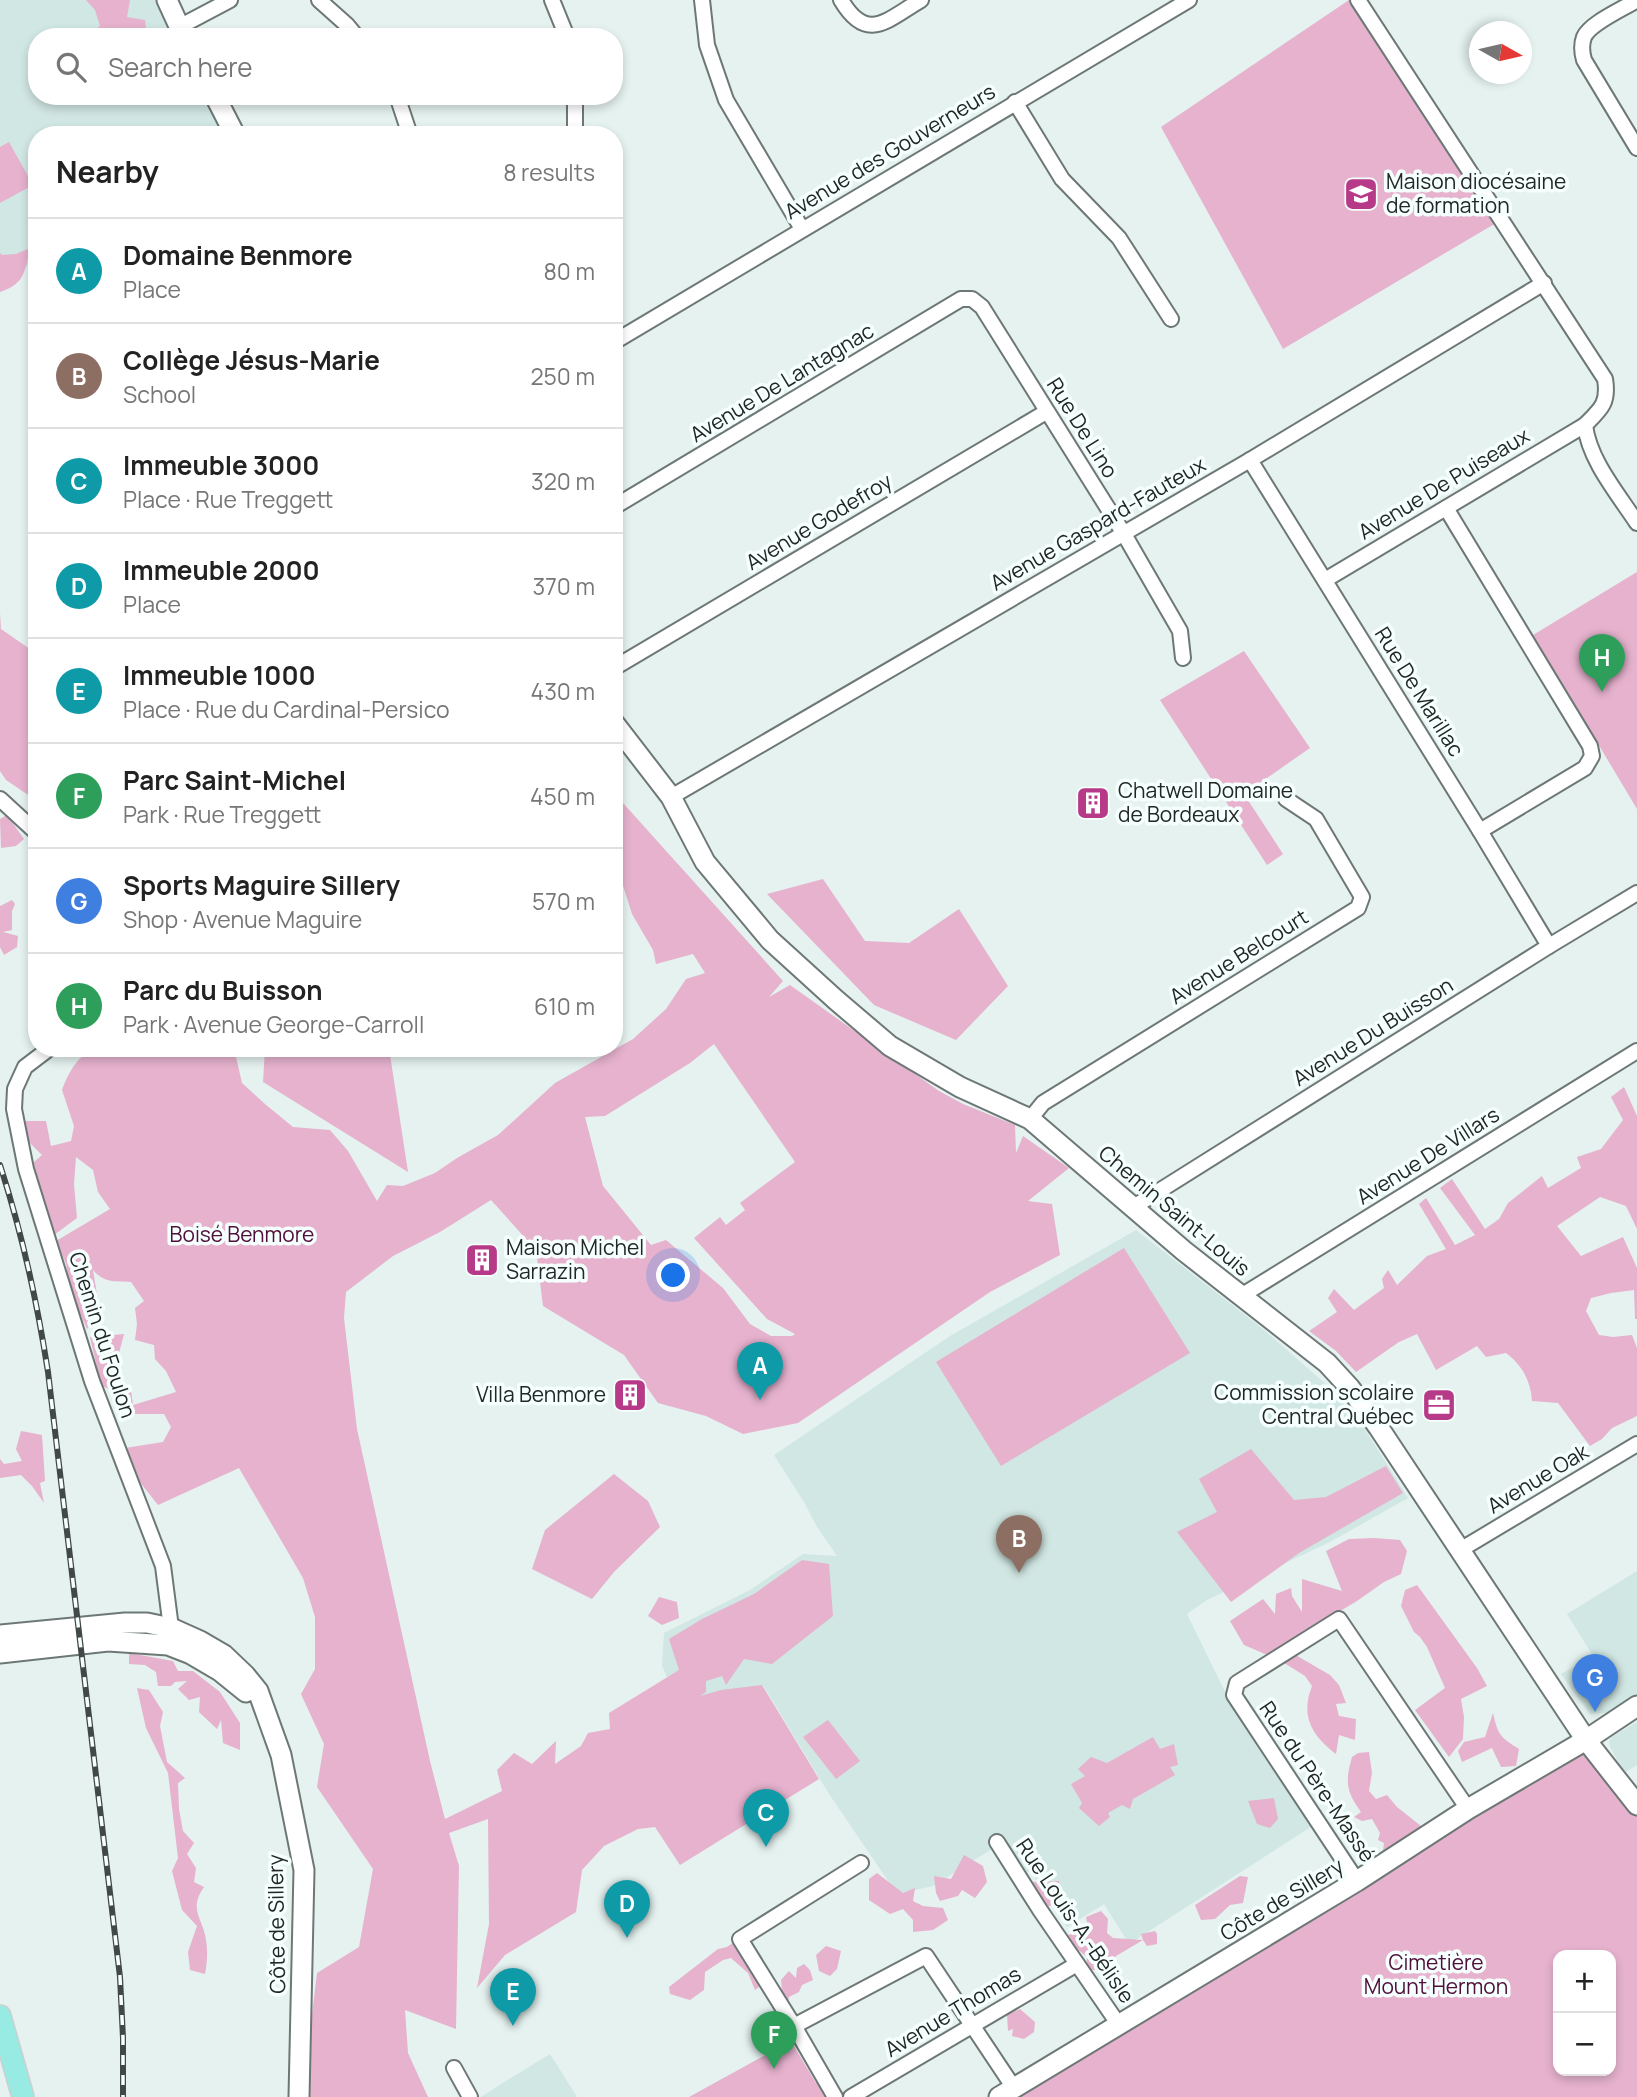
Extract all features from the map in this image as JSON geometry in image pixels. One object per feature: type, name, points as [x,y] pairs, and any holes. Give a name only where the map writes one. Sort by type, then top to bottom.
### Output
[{"type":"main road","points":[[0,2016],[23,2097]]},
{"type":"street","points":[[167,0],[179,28]]},
{"type":"street","points":[[187,28],[230,0]]},
{"type":"street","points":[[319,0],[350,28]]},
{"type":"street","points":[[552,0],[563,28]]},
{"type":"street","points":[[702,0],[707,46],[726,100],[802,229]]},
{"type":"street","points":[[841,0],[850,15],[867,25],[881,24],[920,0]]},
{"type":"street","name":"Avenue des Gouverneurs","points":[[623,337],[1189,0]]},
{"type":"street","points":[[1358,0],[1605,379],[1607,392],[1603,407],[1585,425],[1587,440],[1637,523]]},
{"type":"street","points":[[1637,1],[1589,29],[1583,39],[1582,51],[1584,61],[1637,148]]},
{"type":"street","points":[[1015,102],[1062,179],[1119,238],[1171,319]]},
{"type":"street","points":[[220,105],[230,126]]},
{"type":"street","points":[[400,105],[407,126]]},
{"type":"street","points":[[575,105],[575,126]]},
{"type":"street","name":"Avenue Gaspard-Fauteux","points":[[671,797],[1250,460],[1544,283]]},
{"type":"street","name":"Avenue De Lantagnac","points":[[623,502],[961,299],[972,299]]},
{"type":"street","name":"Rue De Lino","points":[[972,299],[982,307],[1124,534],[1180,631],[1183,658]]},
{"type":"street","name":"Avenue Godefroy","points":[[623,663],[1046,412]]},
{"type":"street","name":"Avenue De Puiseaux","points":[[1325,580],[1585,425]]},
{"type":"street","name":"Rue De Marillac","points":[[1250,460],[1549,946]]},
{"type":"street","points":[[1446,508],[1590,746],[1592,757],[1585,768],[1480,831]]},
{"type":"street","name":"Chemin Saint-Louis","points":[[623,735],[671,797],[705,862],[769,940],[836,1000],[890,1046],[960,1087],[1030,1119],[1132,1208],[1327,1363],[1350,1388],[1379,1428],[1586,1740],[1637,1805]]},
{"type":"street","points":[[0,799],[28,825]]},
{"type":"street","name":"Avenue Belcourt","points":[[1030,1119],[1043,1103],[1358,908],[1362,897],[1315,819],[1286,799]]},
{"type":"street","name":"Avenue Du Buisson","points":[[1132,1208],[1637,893]]},
{"type":"street","name":"Avenue De Villars","points":[[1241,1296],[1637,1051]]},
{"type":"street","name":"Chemin du Foulon","points":[[38,1057],[25,1067],[15,1088],[14,1108],[26,1169],[92,1381],[163,1566],[169,1636]]},
{"type":"street","name":"Avenue Oak","points":[[1460,1550],[1637,1444]]},
{"type":"street","name":"Rue du Père-Massé","points":[[1357,1881],[1234,1695],[1237,1683],[1339,1619],[1468,1809]]},
{"type":"street","name":"Côte de Sillery","points":[[0,1635],[147,1623],[239,1685],[266,1712],[281,1755],[304,1870],[299,2097]]},
{"type":"street","name":"Côte de Sillery","points":[[0,1653],[169,1636]]},
{"type":"street","name":"Côte de Sillery","points":[[1006,2092],[1357,1881],[1468,1809],[1586,1740],[1637,1706]]},
{"type":"street","name":"Rue Louis-A.-Bélisle","points":[[997,1842],[1119,2025]]},
{"type":"street","points":[[835,2097],[740,1939],[861,1863]]},
{"type":"street","points":[[794,2026],[926,1956],[972,2026],[1006,2092]]},
{"type":"street","name":"Avenue Thomas","points":[[851,2097],[1077,1964]]},
{"type":"street","points":[[454,2068],[470,2097]]},
{"type":"shaded area","points":[[0,0],[165,0],[179,28],[28,28],[28,105],[220,105],[230,126],[28,126],[28,266],[0,281]]},
{"type":"shaded area","points":[[1136,1230],[1263,1329],[1335,1392],[1368,1434],[1408,1498],[1330,1542],[1207,1600],[1187,1614],[1231,1704],[1314,1825],[1129,1944],[1104,1904],[1067,1927],[1030,1871],[1019,1879],[997,1846],[933,1886],[897,1894],[829,1794],[763,1685],[678,1703],[662,1666],[664,1633],[750,1590],[803,1554],[837,1556],[774,1455],[950,1336]]},
{"type":"shaded area","points":[[1637,1571],[1637,1706],[1627,1712],[1590,1714],[1561,1674],[1593,1656],[1567,1614]]},
{"type":"shaded area","points":[[1637,1722],[1637,1765],[1624,1773],[1609,1742],[1612,1737]]},
{"type":"shaded area","points":[[550,2054],[577,2097],[481,2097],[498,2086]]},
{"type":"green space","points":[[86,0],[130,0],[127,17],[145,20],[146,28],[97,28],[100,26],[95,10]]},
{"type":"green space","points":[[1349,0],[1496,223],[1283,349],[1161,127]]},
{"type":"green space","points":[[9,142],[28,176],[28,188],[0,203],[0,147]]},
{"type":"green space","points":[[28,249],[24,273],[14,286],[0,292],[0,253],[16,254]]},
{"type":"green space","points":[[1637,572],[1637,809],[1533,635]]},
{"type":"green space","points":[[0,613],[1,629],[28,648],[28,795],[6,780],[0,771]]},
{"type":"green space","points":[[1244,651],[1310,748],[1244,794],[1283,854],[1267,865],[1160,700]]},
{"type":"green space","name":"Boisé Benmore","points":[[623,803],[783,981],[769,997],[790,985],[939,1091],[1015,1125],[1016,1153],[1023,1136],[1069,1168],[1028,1201],[1052,1204],[1060,1255],[990,1292],[798,1423],[743,1434],[706,1416],[658,1403],[624,1355],[543,1306],[536,1250],[491,1200],[440,1232],[393,1256],[346,1292],[344,1318],[357,1429],[445,1819],[502,1791],[497,1770],[514,1753],[532,1764],[556,1741],[555,1764],[581,1746],[588,1733],[610,1729],[609,1713],[679,1670],[669,1639],[702,1619],[754,1594],[802,1560],[829,1564],[833,1616],[772,1664],[744,1659],[726,1685],[722,1676],[706,1681],[706,1692],[700,1696],[721,1690],[762,1685],[819,1779],[680,1865],[655,1827],[638,1829],[604,1846],[582,1870],[576,1912],[505,1955],[477,1988],[489,1924],[488,1819],[449,1833],[459,1866],[456,2029],[405,2010],[408,2053],[428,2097],[309,2097],[311,2023],[317,1973],[359,1947],[373,1869],[317,1787],[324,1744],[301,1694],[315,1669],[315,1617],[303,1578],[239,1468],[158,1505],[128,1467],[125,1448],[163,1442],[171,1427],[164,1414],[134,1414],[120,1396],[101,1386],[90,1337],[124,1334],[115,1379],[131,1391],[133,1405],[176,1392],[166,1371],[155,1359],[154,1345],[135,1340],[135,1308],[144,1301],[131,1282],[105,1279],[93,1270],[100,1314],[87,1329],[70,1291],[66,1264],[56,1241],[110,1209],[98,1192],[93,1170],[76,1157],[74,1184],[77,1218],[54,1235],[35,1186],[34,1162],[42,1155],[29,1142],[19,1121],[46,1121],[51,1146],[71,1141],[74,1126],[62,1090],[71,1071],[82,1057],[236,1057],[242,1083],[293,1127],[330,1130],[348,1151],[377,1201],[387,1185],[403,1186],[435,1173],[498,1135],[555,1083],[601,1057],[623,1057],[623,1045],[666,1009],[686,979],[705,973],[693,954],[656,964],[653,950],[632,914],[623,886]],"holes":[[[714,1044],[795,1162],[740,1203],[745,1210],[726,1225],[720,1217],[694,1238],[767,1319],[795,1334],[792,1336],[771,1336],[750,1324],[723,1288],[666,1240],[651,1245],[603,1186],[585,1117],[605,1116],[690,1063]]]},
{"type":"green space","points":[[7,815],[24,839],[16,846],[1,848],[0,819]]},
{"type":"green space","points":[[823,879],[865,941],[909,943],[959,909],[1008,986],[956,1040],[874,1005],[767,894]]},
{"type":"green space","points":[[12,900],[15,904],[12,911],[12,930],[3,932],[18,936],[17,947],[4,955],[0,947],[0,906]]},
{"type":"green space","points":[[264,1057],[390,1057],[408,1172],[263,1082]]},
{"type":"green space","points":[[1624,1087],[1637,1116],[1637,1229],[1626,1206],[1600,1197],[1557,1226],[1581,1256],[1623,1237],[1637,1268],[1637,1319],[1634,1290],[1591,1298],[1586,1311],[1599,1335],[1632,1335],[1637,1348],[1637,1416],[1612,1428],[1602,1439],[1590,1446],[1558,1403],[1532,1401],[1525,1374],[1506,1353],[1486,1357],[1477,1346],[1436,1370],[1417,1334],[1399,1342],[1356,1372],[1336,1351],[1309,1331],[1337,1312],[1328,1298],[1334,1289],[1354,1310],[1384,1288],[1382,1279],[1388,1270],[1397,1285],[1427,1256],[1446,1249],[1419,1204],[1426,1198],[1455,1245],[1475,1235],[1440,1188],[1452,1179],[1485,1229],[1499,1219],[1508,1203],[1542,1176],[1548,1188],[1581,1168],[1577,1157],[1601,1149],[1623,1120],[1611,1097]]},
{"type":"green space","points":[[1124,1248],[1190,1353],[1001,1466],[936,1362]]},
{"type":"green space","points":[[21,1431],[42,1435],[45,1481],[40,1483],[44,1503],[21,1475],[0,1478],[0,1459],[4,1464],[22,1461],[16,1449]]},
{"type":"green space","points":[[1251,1449],[1294,1500],[1326,1497],[1386,1466],[1403,1493],[1299,1553],[1231,1602],[1177,1532],[1217,1512],[1199,1479]]},
{"type":"green space","points":[[614,1474],[648,1501],[660,1527],[614,1572],[592,1599],[532,1569],[545,1530]]},
{"type":"green space","points":[[1349,1539],[1400,1540],[1407,1551],[1401,1574],[1300,1635],[1292,1653],[1330,1675],[1339,1685],[1346,1703],[1336,1704],[1339,1716],[1356,1719],[1355,1740],[1339,1735],[1336,1754],[1320,1740],[1310,1724],[1307,1707],[1312,1686],[1305,1676],[1281,1661],[1244,1645],[1230,1621],[1263,1599],[1275,1614],[1276,1594],[1291,1588],[1292,1596],[1302,1612],[1302,1579],[1342,1591],[1326,1551]]},
{"type":"green space","points":[[1417,1585],[1487,1686],[1461,1699],[1463,1739],[1449,1757],[1415,1710],[1445,1688],[1427,1647],[1414,1632],[1401,1606],[1405,1590]]},
{"type":"green space","points":[[659,1597],[677,1602],[679,1618],[662,1625],[648,1616]]},
{"type":"green space","points":[[129,1653],[173,1661],[178,1671],[193,1671],[220,1692],[240,1723],[240,1750],[223,1743],[221,1720],[217,1729],[199,1712],[200,1697],[189,1700],[178,1689],[187,1681],[175,1682],[171,1686],[158,1686],[156,1672],[145,1665],[129,1664]]},
{"type":"green space","points":[[137,1688],[149,1690],[163,1712],[160,1726],[167,1762],[185,1778],[178,1783],[179,1809],[183,1831],[194,1843],[187,1854],[196,1868],[194,1882],[204,1887],[199,1895],[197,1908],[207,1944],[205,1974],[190,1970],[188,1952],[197,1926],[182,1910],[172,1871],[178,1858],[168,1773],[146,1728]]},
{"type":"green space","points":[[1493,1713],[1501,1735],[1519,1749],[1516,1766],[1501,1767],[1492,1748],[1462,1762],[1458,1751],[1464,1742],[1485,1737]]},
{"type":"green space","points":[[828,1720],[860,1761],[836,1779],[803,1737]]},
{"type":"green space","points":[[1153,1737],[1160,1749],[1174,1744],[1178,1765],[1170,1767],[1175,1775],[1133,1799],[1130,1809],[1122,1805],[1108,1813],[1110,1817],[1099,1826],[1079,1808],[1082,1803],[1071,1784],[1085,1776],[1078,1769],[1091,1757],[1107,1763]]},
{"type":"green space","name":"Cimetière Mount Hermon","points":[[1586,1740],[1637,1809],[1637,2097],[1001,2097],[1381,1865],[1384,1843],[1378,1840],[1380,1833],[1372,1819],[1362,1821],[1354,1817],[1361,1812],[1352,1798],[1348,1780],[1352,1757],[1358,1753],[1369,1752],[1372,1773],[1369,1791],[1376,1799],[1387,1795],[1397,1807],[1426,1830]]},
{"type":"green space","points":[[1274,1798],[1278,1819],[1270,1828],[1257,1824],[1248,1801]]},
{"type":"green space","points":[[964,1855],[983,1866],[987,1882],[975,1898],[962,1890],[958,1896],[940,1901],[934,1876],[951,1879]]},
{"type":"green space","points":[[877,1873],[903,1893],[915,1888],[913,1901],[923,1906],[943,1908],[948,1920],[933,1930],[913,1932],[913,1920],[903,1909],[890,1914],[869,1900],[869,1879]]},
{"type":"green space","points":[[1240,1876],[1248,1877],[1243,1903],[1230,1905],[1215,1919],[1201,1920],[1195,1905]]},
{"type":"green space","points":[[1059,1881],[1062,1901],[1047,1907],[1030,1882]]},
{"type":"green space","points":[[1101,1911],[1108,1919],[1107,1933],[1113,1938],[1143,1940],[1116,1956],[1107,1970],[1086,1970],[1087,1957],[1076,1948],[1068,1935],[1088,1928],[1086,1917]]},
{"type":"green space","points":[[1155,1931],[1157,1934],[1157,1944],[1147,1946],[1141,1934]]},
{"type":"green space","points":[[738,1939],[764,1983],[755,1990],[748,1973],[731,1958],[705,1972],[704,1990],[690,2000],[670,1994],[669,1987],[718,1949],[727,1947]]},
{"type":"green space","points":[[826,1946],[841,1951],[837,1969],[830,1976],[819,1971],[816,1955]]},
{"type":"green space","points":[[804,1964],[810,1970],[813,1980],[802,1985],[799,1992],[789,1997],[785,2030],[773,2036],[767,2028],[779,1992],[782,1991],[781,1980],[789,1971],[796,1978],[797,1968]]},
{"type":"green space","points":[[1020,2009],[1035,2022],[1034,2032],[1024,2039],[1012,2036],[1013,2029],[1008,2031],[1007,2015]]},
{"type":"green space","points":[[791,2041],[816,2083],[822,2084],[819,2087],[825,2097],[689,2097]]},
{"type":"railway","points":[[0,1165],[28,1267],[48,1372],[120,1977],[123,2097]]},
{"type":"place","name":"Maison diocésaine de formation","points":[[1361,194]]},
{"type":"place","name":"Parc du Buisson","points":[[1602,692]]},
{"type":"place","name":"Chatwell Domaine de Bordeaux","points":[[1093,803]]},
{"type":"place","name":"Maison Michel Sarrazin","points":[[482,1260]]},
{"type":"place","name":"Villa Benmore","points":[[630,1395]]},
{"type":"place","name":"Domaine Benmore","points":[[760,1400]]},
{"type":"place","name":"Commission scolaire Central Québec","points":[[1439,1405]]},
{"type":"place","name":"Collège Jésus-Marie","points":[[1019,1573]]},
{"type":"place","name":"Sports Maguire Sillery","points":[[1595,1712]]},
{"type":"place","name":"Immeuble 3000","points":[[766,1847]]},
{"type":"place","name":"Immeuble 2000","points":[[627,1938]]},
{"type":"place","name":"Immeuble 1000","points":[[513,2026]]},
{"type":"place","name":"Parc Saint-Michel","points":[[774,2069]]}]
